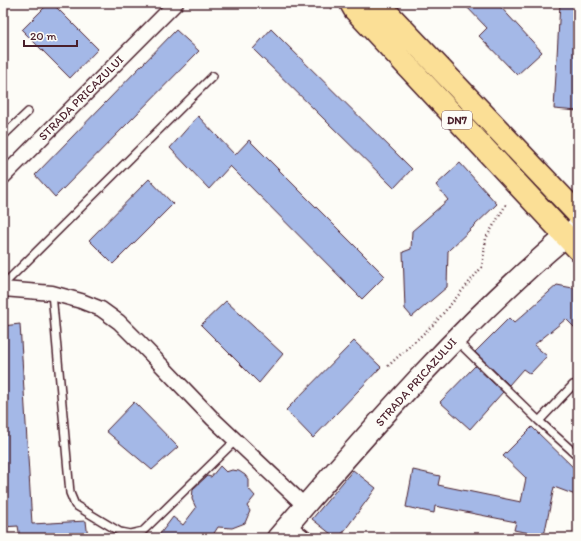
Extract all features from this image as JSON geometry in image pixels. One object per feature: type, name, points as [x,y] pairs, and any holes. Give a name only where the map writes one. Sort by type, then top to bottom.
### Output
[{"type":"main road","name":"DN7","points":[[351,3],[355,10],[574,237]]},
{"type":"main road","name":"DN7","points":[[378,3],[578,214]]},
{"type":"main road","name":"STRADA PRICAZULUI","points":[[277,538],[418,377],[455,338],[484,310],[574,237]]},
{"type":"street","name":"STRADA PRICAZULUI","points":[[3,177],[176,3]]},
{"type":"street","points":[[3,289],[52,293],[81,301],[101,309],[119,322],[236,440],[305,506]]},
{"type":"lane","points":[[3,285],[213,76]]},
{"type":"lane","points":[[3,136],[28,112]]},
{"type":"lane","points":[[52,293],[70,493],[75,506],[120,532],[130,534],[143,531],[236,440]]},
{"type":"lane","points":[[455,338],[539,421],[578,456]]},
{"type":"lane","points":[[539,421],[573,385],[578,384]]},
{"type":"lane","points":[[290,523],[310,538]]},
{"type":"path","points":[[388,366],[435,323],[482,267],[486,238],[508,204],[502,198]]},
{"type":"building","points":[[49,3],[52,3],[98,49],[70,78],[22,30]]},
{"type":"building","points":[[463,3],[497,3],[542,52],[517,75],[479,36],[487,28]]},
{"type":"building","points":[[560,3],[578,3],[578,111],[554,109]]},
{"type":"building","points":[[271,29],[412,169],[394,188],[253,49]]},
{"type":"building","points":[[176,30],[199,51],[55,197],[35,175]]},
{"type":"building","points":[[198,116],[235,155],[249,140],[385,276],[362,299],[230,166],[209,189],[170,148]]},
{"type":"building","points":[[460,163],[497,204],[448,251],[447,287],[412,317],[405,309],[403,252],[411,249],[412,231],[448,200],[436,185]]},
{"type":"building","points":[[149,179],[173,204],[113,264],[89,240]]},
{"type":"building","points":[[557,285],[578,289],[578,331],[566,319],[534,345],[547,356],[530,374],[523,369],[509,385],[475,352],[509,318],[514,323]]},
{"type":"building","points":[[226,301],[283,354],[259,383],[201,325]]},
{"type":"building","points":[[20,324],[32,524],[86,521],[88,538],[20,538],[18,526],[3,527],[3,326]]},
{"type":"building","points":[[354,341],[381,367],[313,438],[286,410]]},
{"type":"building","points":[[475,366],[503,392],[470,429],[440,402]]},
{"type":"building","points":[[134,402],[178,447],[152,470],[106,431]]},
{"type":"building","points":[[532,427],[578,472],[578,496],[554,487],[544,536],[514,530],[516,522],[435,506],[434,513],[406,507],[413,470],[440,476],[438,485],[521,502],[526,478],[503,456]]},
{"type":"building","points":[[220,466],[226,472],[232,470],[239,471],[248,479],[248,488],[255,496],[247,506],[250,511],[245,523],[232,528],[218,527],[211,538],[157,538],[173,517],[183,525],[196,508],[192,499],[193,489],[207,476],[211,477]]},
{"type":"building","points":[[353,470],[376,488],[339,538],[336,538],[312,519]]}]
